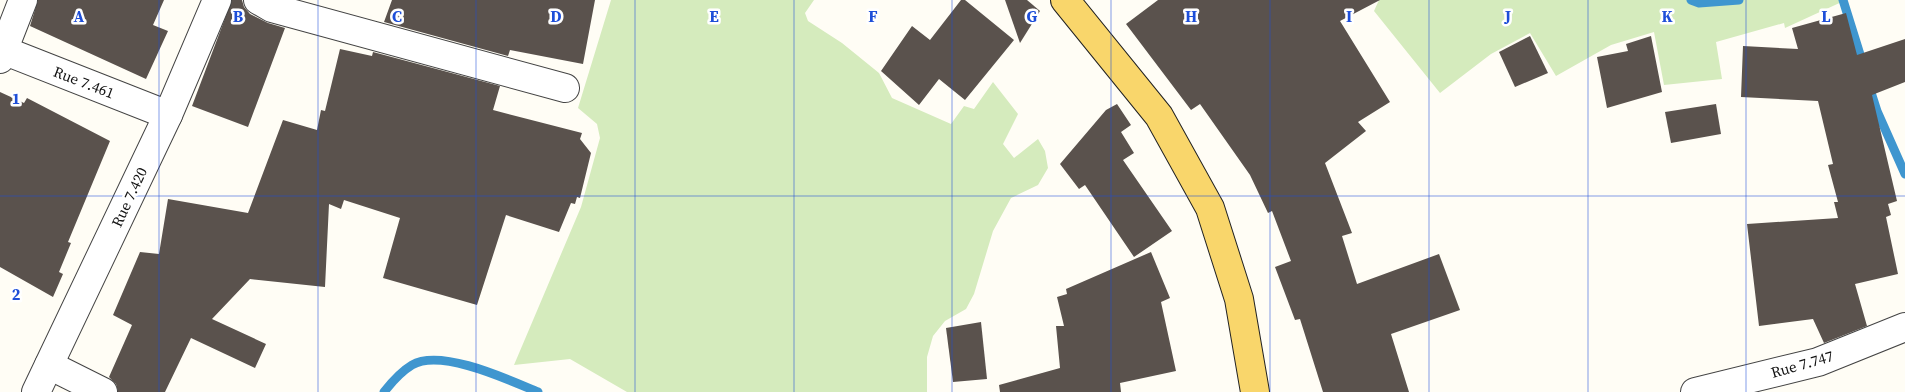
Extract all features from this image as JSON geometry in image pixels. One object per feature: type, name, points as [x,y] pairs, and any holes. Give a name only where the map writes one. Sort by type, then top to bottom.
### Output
[{"type":"main road","points":[[1065,0],[1159,116],[1210,208],[1239,299],[1255,392]]},
{"type":"street","points":[[1,53],[23,0]]},
{"type":"street","name":"Rue 7.420","points":[[36,392],[168,115],[217,0]]},
{"type":"street","points":[[258,0],[272,8],[565,88]]},
{"type":"street","name":"Rue 7.461","points":[[1,53],[168,115]]},
{"type":"street","name":"Rue 7.747","points":[[1695,392],[1818,362],[1905,327]]},
{"type":"street","points":[[49,365],[102,392]]},
{"type":"green space","points":[[611,0],[814,0],[805,13],[808,21],[842,43],[879,73],[892,98],[951,124],[964,106],[974,109],[993,82],[1018,114],[1003,144],[1014,158],[1038,139],[1045,151],[1048,168],[1038,185],[1011,198],[993,231],[974,294],[966,309],[945,321],[933,336],[927,357],[927,392],[627,392],[570,359],[514,365],[581,207],[600,138],[597,124],[578,108]]},
{"type":"green space","points":[[1379,0],[1846,0],[1785,28],[1784,23],[1716,42],[1722,79],[1664,85],[1654,32],[1611,45],[1556,76],[1530,33],[1491,54],[1440,93],[1374,11]]},
{"type":"building","points":[[38,0],[164,0],[153,25],[168,31],[146,79],[30,26]]},
{"type":"building","points":[[232,0],[242,0],[244,7],[250,14],[268,23],[285,28],[248,127],[192,106]]},
{"type":"building","points":[[392,0],[595,0],[583,64],[510,50],[508,56],[384,22]]},
{"type":"building","points":[[961,0],[965,0],[1014,40],[965,100],[939,79],[919,105],[881,71],[912,26],[930,40]]},
{"type":"building","points":[[1005,0],[1027,0],[1040,11],[1020,43]]},
{"type":"building","points":[[1158,0],[1380,0],[1340,21],[1390,102],[1358,122],[1366,131],[1325,163],[1352,233],[1342,236],[1357,284],[1439,254],[1460,310],[1391,334],[1409,392],[1323,392],[1300,319],[1295,320],[1275,267],[1291,261],[1272,211],[1268,213],[1250,175],[1200,104],[1191,110],[1126,24]]},
{"type":"building","points":[[1846,13],[1857,55],[1905,39],[1905,82],[1872,95],[1897,201],[1888,204],[1891,215],[1886,217],[1898,274],[1855,284],[1867,326],[1824,343],[1813,319],[1759,326],[1747,224],[1838,218],[1834,202],[1838,202],[1828,165],[1833,164],[1818,101],[1741,97],[1743,46],[1798,49],[1792,28]]},
{"type":"building","points":[[1530,36],[1548,73],[1515,87],[1499,52]]},
{"type":"building","points":[[1651,36],[1662,92],[1607,108],[1597,57],[1628,51],[1626,44]]},
{"type":"building","points":[[340,49],[372,56],[373,52],[500,86],[493,110],[582,133],[580,139],[591,153],[580,198],[577,197],[575,204],[571,203],[559,232],[506,215],[477,305],[383,278],[400,218],[344,200],[341,209],[329,204],[325,287],[250,279],[212,319],[266,344],[255,368],[191,338],[165,392],[118,392],[116,384],[109,377],[132,325],[113,315],[140,252],[159,254],[168,199],[248,213],[283,120],[317,130],[321,110],[325,111]]},
{"type":"building","points":[[0,92],[24,103],[27,98],[110,141],[68,242],[71,243],[59,272],[63,274],[53,297],[0,267]]},
{"type":"building","points":[[1117,104],[1131,125],[1121,132],[1134,153],[1123,160],[1172,231],[1134,257],[1085,185],[1079,189],[1060,164],[1106,110]]},
{"type":"building","points":[[1716,104],[1721,134],[1671,143],[1665,112]]},
{"type":"building","points":[[1151,252],[1170,298],[1161,302],[1176,371],[1120,383],[1121,392],[1000,392],[999,385],[1060,368],[1056,326],[1064,326],[1057,297],[1067,294],[1066,289]]},
{"type":"building","points":[[981,322],[987,379],[953,382],[946,328]]},
{"type":"waterway","points":[[1691,0],[1699,3],[1739,0]]},
{"type":"waterway","points":[[1843,0],[1863,64]]},
{"type":"waterway","points":[[1869,86],[1877,111],[1905,174]]},
{"type":"waterway","points":[[384,392],[404,370],[412,365],[425,361],[440,360],[475,368],[538,392]]}]
